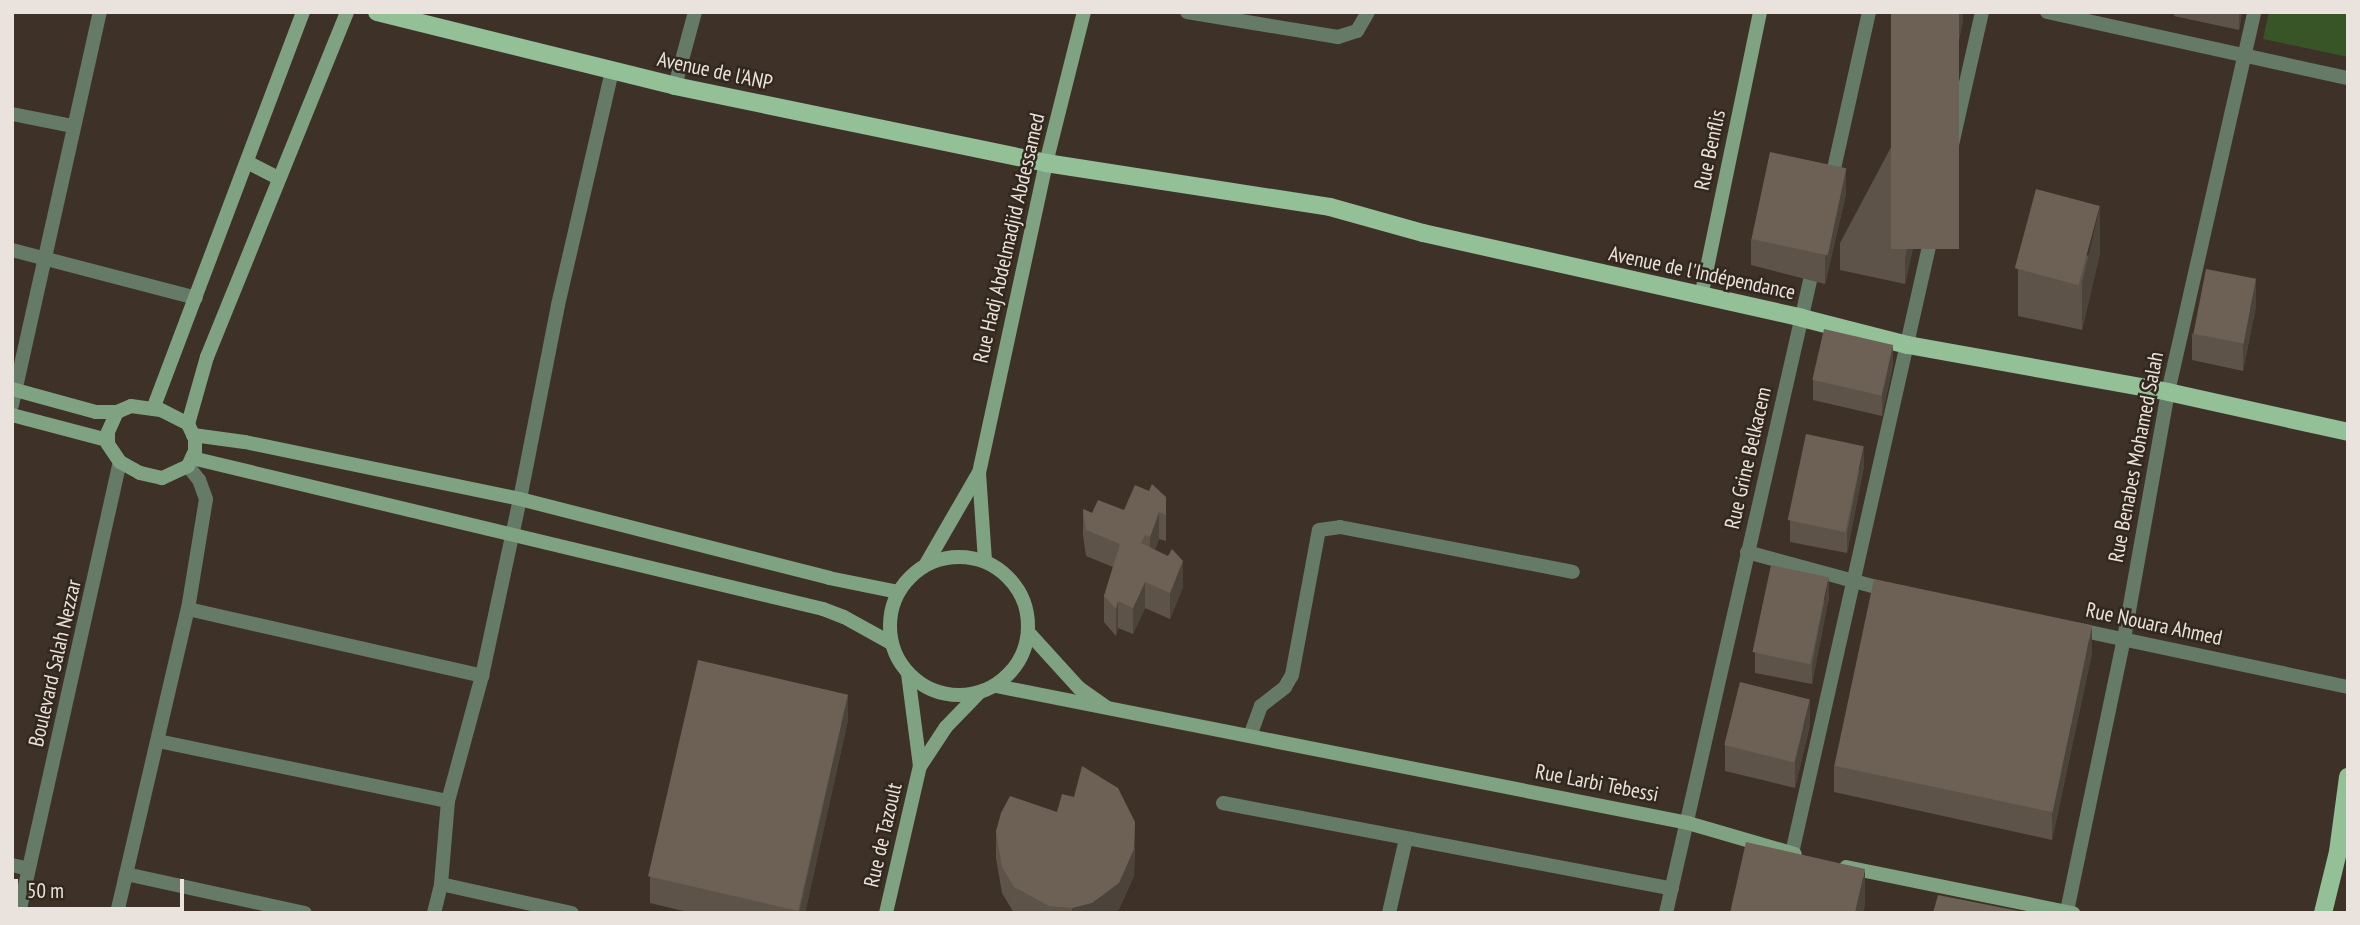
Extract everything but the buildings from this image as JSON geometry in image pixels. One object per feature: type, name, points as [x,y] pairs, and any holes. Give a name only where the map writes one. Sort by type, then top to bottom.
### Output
[{"type":"main road","name":"Avenue de l'ANP","points":[[377,12],[675,86],[1046,163]]},
{"type":"main road","name":"Avenue de l'Indépendance","points":[[1046,163],[1330,207],[1423,233],[1802,318],[1908,345],[2168,392],[2348,432]]},
{"type":"main road","points":[[2323,913],[2337,852],[2348,777]]},
{"type":"street","points":[[12,405],[13,389],[46,257],[72,126],[100,12]]},
{"type":"street","points":[[153,409],[303,12]]},
{"type":"street","points":[[190,430],[207,357],[347,12]]},
{"type":"street","points":[[675,86],[695,12]]},
{"type":"street","name":"Rue Hadj Abdelmadjid Abdessamed","points":[[985,561],[979,473],[1046,163],[1084,12]]},
{"type":"street","points":[[1186,12],[1338,37],[1357,31],[1368,12]]},
{"type":"street","name":"Rue Benflis","points":[[1701,297],[1760,12]]},
{"type":"street","points":[[1828,198],[1868,12]]},
{"type":"street","points":[[1792,853],[1982,12]]},
{"type":"street","points":[[2047,12],[2348,78]]},
{"type":"street","name":"Rue Benabes Mohamed Salah","points":[[2070,912],[2124,639],[2168,392],[2254,12]]},
{"type":"street","points":[[434,913],[441,884],[448,801],[482,676],[513,537],[558,304],[612,71]]},
{"type":"street","points":[[12,114],[72,126]]},
{"type":"street","points":[[247,162],[278,178]]},
{"type":"street","points":[[12,250],[196,298]]},
{"type":"street","name":"Rue Grine Belkacem","points":[[1666,913],[1816,251]]},
{"type":"street","points":[[12,415],[107,440],[120,462],[140,473],[162,478],[190,462],[195,451],[190,430],[181,418],[153,409],[131,406],[117,412],[96,412],[13,389]]},
{"type":"street","points":[[107,440],[117,412]]},
{"type":"street","points":[[190,430],[520,499],[829,578],[898,592]]},
{"type":"street","name":"Boulevard Salah Nezzar","points":[[19,913],[120,462]]},
{"type":"street","points":[[190,462],[823,609],[844,617],[891,643]]},
{"type":"street","points":[[117,913],[188,609],[206,499],[190,462]]},
{"type":"street","name":"Rue Hadj Abdelmadjid Abdessamed","points":[[926,564],[979,473]]},
{"type":"street","points":[[1250,736],[1261,706],[1285,687],[1292,675],[1320,530],[1340,527],[1573,572]]},
{"type":"street","points":[[1747,552],[1854,583],[1908,594]]},
{"type":"street","points":[[965,556],[985,561],[1004,573],[1018,590],[1027,610],[1028,632],[1023,653],[1012,671],[996,686],[979,693],[960,696],[940,693],[923,686],[908,673],[891,643],[890,616],[898,592],[910,575],[926,564],[946,557],[965,556]]},
{"type":"street","points":[[188,609],[482,676]]},
{"type":"street","name":"Rue Nouara Ahmed","points":[[2056,625],[2348,687]]},
{"type":"street","name":"Rue Larbi Tebessi","points":[[1028,632],[1079,688],[1110,710]]},
{"type":"street","name":"Rue de Tazoult","points":[[886,913],[920,766],[908,673]]},
{"type":"street","name":"Rue Larbi Tebessi","points":[[996,686],[1688,823],[1821,861],[2070,912]]},
{"type":"street","name":"Rue de Tazoult","points":[[920,766],[946,727],[979,693]]},
{"type":"street","points":[[158,741],[448,801]]},
{"type":"street","points":[[1223,803],[1672,889]]},
{"type":"street","points":[[1389,913],[1406,839]]},
{"type":"street","points":[[12,865],[29,869]]},
{"type":"street","points":[[127,874],[305,913]]},
{"type":"street","points":[[441,884],[572,913]]},
{"type":"green space","points":[[2269,12],[2348,12],[2348,57],[2263,39]]}]
